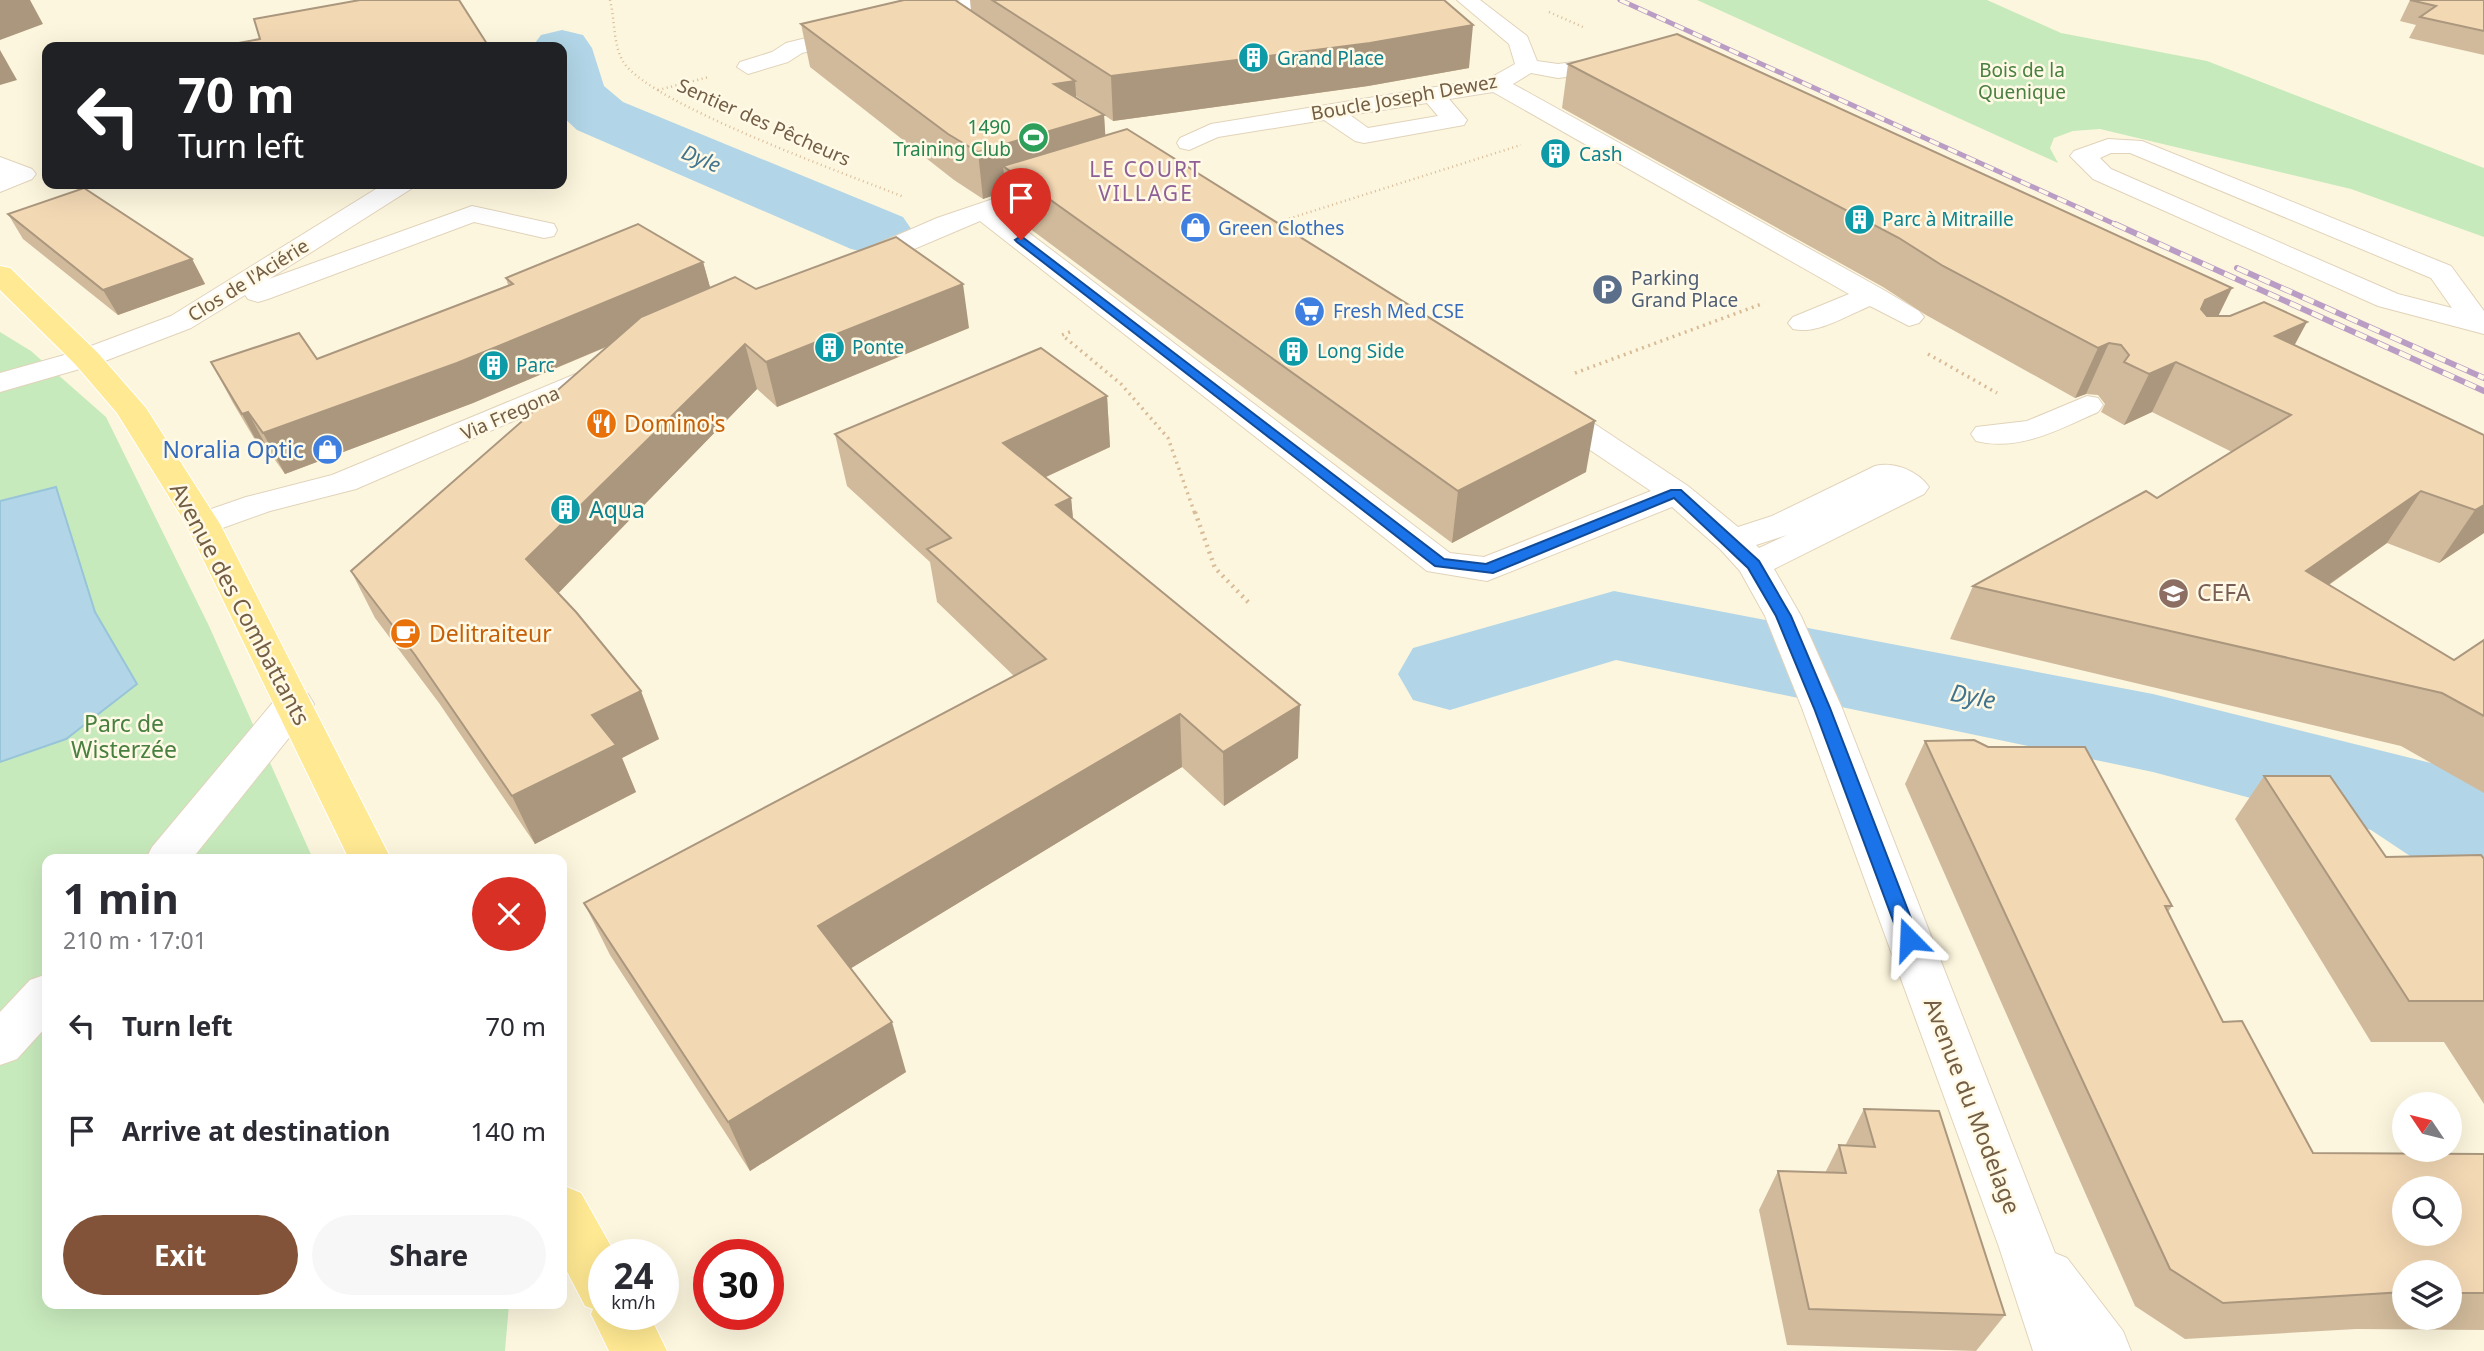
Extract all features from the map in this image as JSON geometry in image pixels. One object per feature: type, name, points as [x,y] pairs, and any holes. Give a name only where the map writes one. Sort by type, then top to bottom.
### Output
[{"type":"main road","name":"Avenue des Combattants","points":[[1,276],[86,358],[130,408],[208,533],[368,854]]},
{"type":"main road","points":[[567,1219],[588,1258]]},
{"type":"main road","points":[[628,1330],[639,1351]]},
{"type":"street","points":[[896,22],[986,0]]},
{"type":"street","name":"Boucle Joseph Dewez","points":[[1161,140],[1186,161],[1211,131],[1497,84],[1527,66],[1519,41],[1467,0]]},
{"type":"street","points":[[748,67],[780,57],[794,48],[871,29]]},
{"type":"street","points":[[1527,66],[1558,71],[1626,62]]},
{"type":"street","points":[[1497,84],[1909,317]]},
{"type":"street","points":[[1467,89],[1467,104],[1478,129]]},
{"type":"street","points":[[1327,111],[1364,136],[1455,120],[1433,95]]},
{"type":"street","points":[[2108,146],[2133,146],[2441,272],[2481,324],[2388,300],[2102,174],[2082,156],[2108,146]]},
{"type":"street","points":[[0,165],[23,174],[0,184]]},
{"type":"street","points":[[840,270],[963,218],[1089,177]]},
{"type":"street","name":"Clos de l'Aciérie","points":[[0,383],[86,358],[181,321],[394,189]]},
{"type":"street","points":[[181,321],[472,214],[544,230]]},
{"type":"street","points":[[963,218],[1116,313],[1440,563],[1487,569],[1676,493]]},
{"type":"street","points":[[1803,323],[1872,295]]},
{"type":"street","name":"Via Fregona","points":[[208,533],[271,524],[344,482],[632,359]]},
{"type":"street","name":"Avenue du Modelage","points":[[1525,393],[1676,493],[1743,553],[1783,616],[1822,708],[2026,1247],[2061,1351]]},
{"type":"street","points":[[1987,434],[2033,430],[2087,405]]},
{"type":"street","points":[[171,854],[294,704]]},
{"type":"street","points":[[0,1044],[42,999]]},
{"type":"street","name":"Avenue du Modelage","points":[[2026,1247],[2103,1351]]},
{"type":"path","name":"Sentier des Pêcheurs","points":[[610,0],[624,64],[658,90],[788,150],[963,218]]},
{"type":"path","points":[[658,90],[748,67]]},
{"type":"path","points":[[1265,226],[1572,128]]},
{"type":"path","points":[[1525,393],[1836,275]]},
{"type":"path","points":[[1116,313],[1062,335],[1121,384],[1168,438],[1215,568],[1250,604]]},
{"type":"path","points":[[1909,317],[1898,337],[2048,422]]},
{"type":"green space","name":"Bois de la Quenique","points":[[1697,0],[1987,0],[2061,33],[2207,61],[2484,168],[2484,237],[2351,189],[2100,129],[2073,131],[2054,138],[2050,148],[2058,163]]},
{"type":"green space","name":"Parc de Wisterzée","points":[[0,332],[31,351],[106,417],[209,626],[311,854],[42,854],[42,1309],[509,1309],[505,1351],[0,1351]]},
{"type":"water","points":[[56,487],[95,612],[137,684],[66,739],[0,762],[0,501]]},
{"type":"building","points":[[360,0],[459,0],[486,42],[244,42],[260,39],[254,19]]},
{"type":"building","points":[[904,0],[955,0],[1075,81],[1054,84],[1104,115],[978,152],[948,134],[801,24]]},
{"type":"building","points":[[992,0],[1444,0],[1473,25],[1370,43],[1111,76]]},
{"type":"building","points":[[2410,0],[2484,0],[2484,31],[2420,17],[2436,6]]},
{"type":"building","points":[[1677,34],[2232,288],[2205,300],[2201,309],[2207,316],[2230,316],[2264,302],[2307,322],[2275,336],[2484,435],[2484,505],[2475,510],[2421,491],[2306,571],[2454,660],[2484,640],[2484,716],[2442,693],[1973,586],[2146,491],[2157,498],[2291,415],[2176,362],[2149,374],[2124,362],[2129,355],[2121,345],[2109,343],[2098,348],[1943,266],[1899,238],[1568,64]]},
{"type":"building","points":[[1127,129],[1595,421],[1458,491],[1003,166]]},
{"type":"building","points":[[86,189],[192,259],[103,290],[8,214]]},
{"type":"building","points":[[638,224],[703,262],[457,363],[263,433],[248,412],[242,414],[211,362],[299,333],[317,359],[513,284],[506,278]]},
{"type":"building","points":[[896,237],[963,284],[766,362],[745,344],[526,559],[576,612],[641,691],[592,715],[616,745],[512,796],[415,655],[351,571],[641,317],[735,277],[756,289]]},
{"type":"building","points":[[1041,348],[1107,396],[1003,443],[1071,498],[1056,505],[1300,705],[1223,752],[1180,714],[818,926],[892,1022],[728,1122],[584,903],[1046,659],[927,549],[951,538],[835,434]]},
{"type":"building","points":[[1974,740],[1988,747],[2085,747],[2172,906],[2165,906],[2223,1022],[2242,1021],[2313,1153],[2392,1153],[2392,1162],[2462,1162],[2462,1154],[2484,1154],[2484,1293],[2462,1293],[2462,1260],[2392,1260],[2392,1293],[2223,1303],[2170,1269],[1925,741]]},
{"type":"building","points":[[2264,776],[2330,776],[2386,857],[2481,855],[2484,859],[2484,1001],[2409,1001]]},
{"type":"building","points":[[1864,1109],[1939,1111],[2005,1315],[1809,1309],[1778,1171],[1846,1173],[1839,1145],[1875,1147]]},
{"type":"waterway","name":"Dyle","points":[[567,66],[575,94],[600,116],[877,233]]},
{"type":"waterway","name":"Dyle","points":[[1450,674],[1614,625],[2153,733],[2407,797],[2484,846]]},
{"type":"railway","points":[[1620,0],[2119,226]]},
{"type":"railway","points":[[2115,224],[2484,391]]},
{"type":"railway","points":[[2237,268],[2484,378]]},
{"type":"place","name":"Grand Place","points":[[1254,58]]},
{"type":"place","name":"1490 Training Club","points":[[1034,138]]},
{"type":"place","name":"Cash","points":[[1556,154]]},
{"type":"place","name":"Parc à Mitraille","points":[[1859,219]]},
{"type":"place","name":"Green Clothes","points":[[1195,228]]},
{"type":"place","name":"Parking Grand Place","points":[[1608,289]]},
{"type":"place","name":"Fresh Med CSE","points":[[1310,311]]},
{"type":"place","name":"Ponte","points":[[829,347]]},
{"type":"place","name":"Long Side","points":[[1294,351]]},
{"type":"place","name":"Parc","points":[[493,365]]},
{"type":"place","name":"Domino's","points":[[601,424]]},
{"type":"place","name":"Noralia Optic","points":[[327,450]]},
{"type":"place","name":"Aqua","points":[[566,510]]},
{"type":"place","name":"CEFA","points":[[2174,593]]},
{"type":"place","name":"Delitraiteur","points":[[406,634]]},
{"type":"district","name":"LE COURT VILLAGE","points":[[1146,182]]},
{"type":"route","points":[[1021,240],[1440,563],[1487,569],[1676,493],[1732,541],[1754,565],[1783,616],[1822,708],[1909,939]]}]
